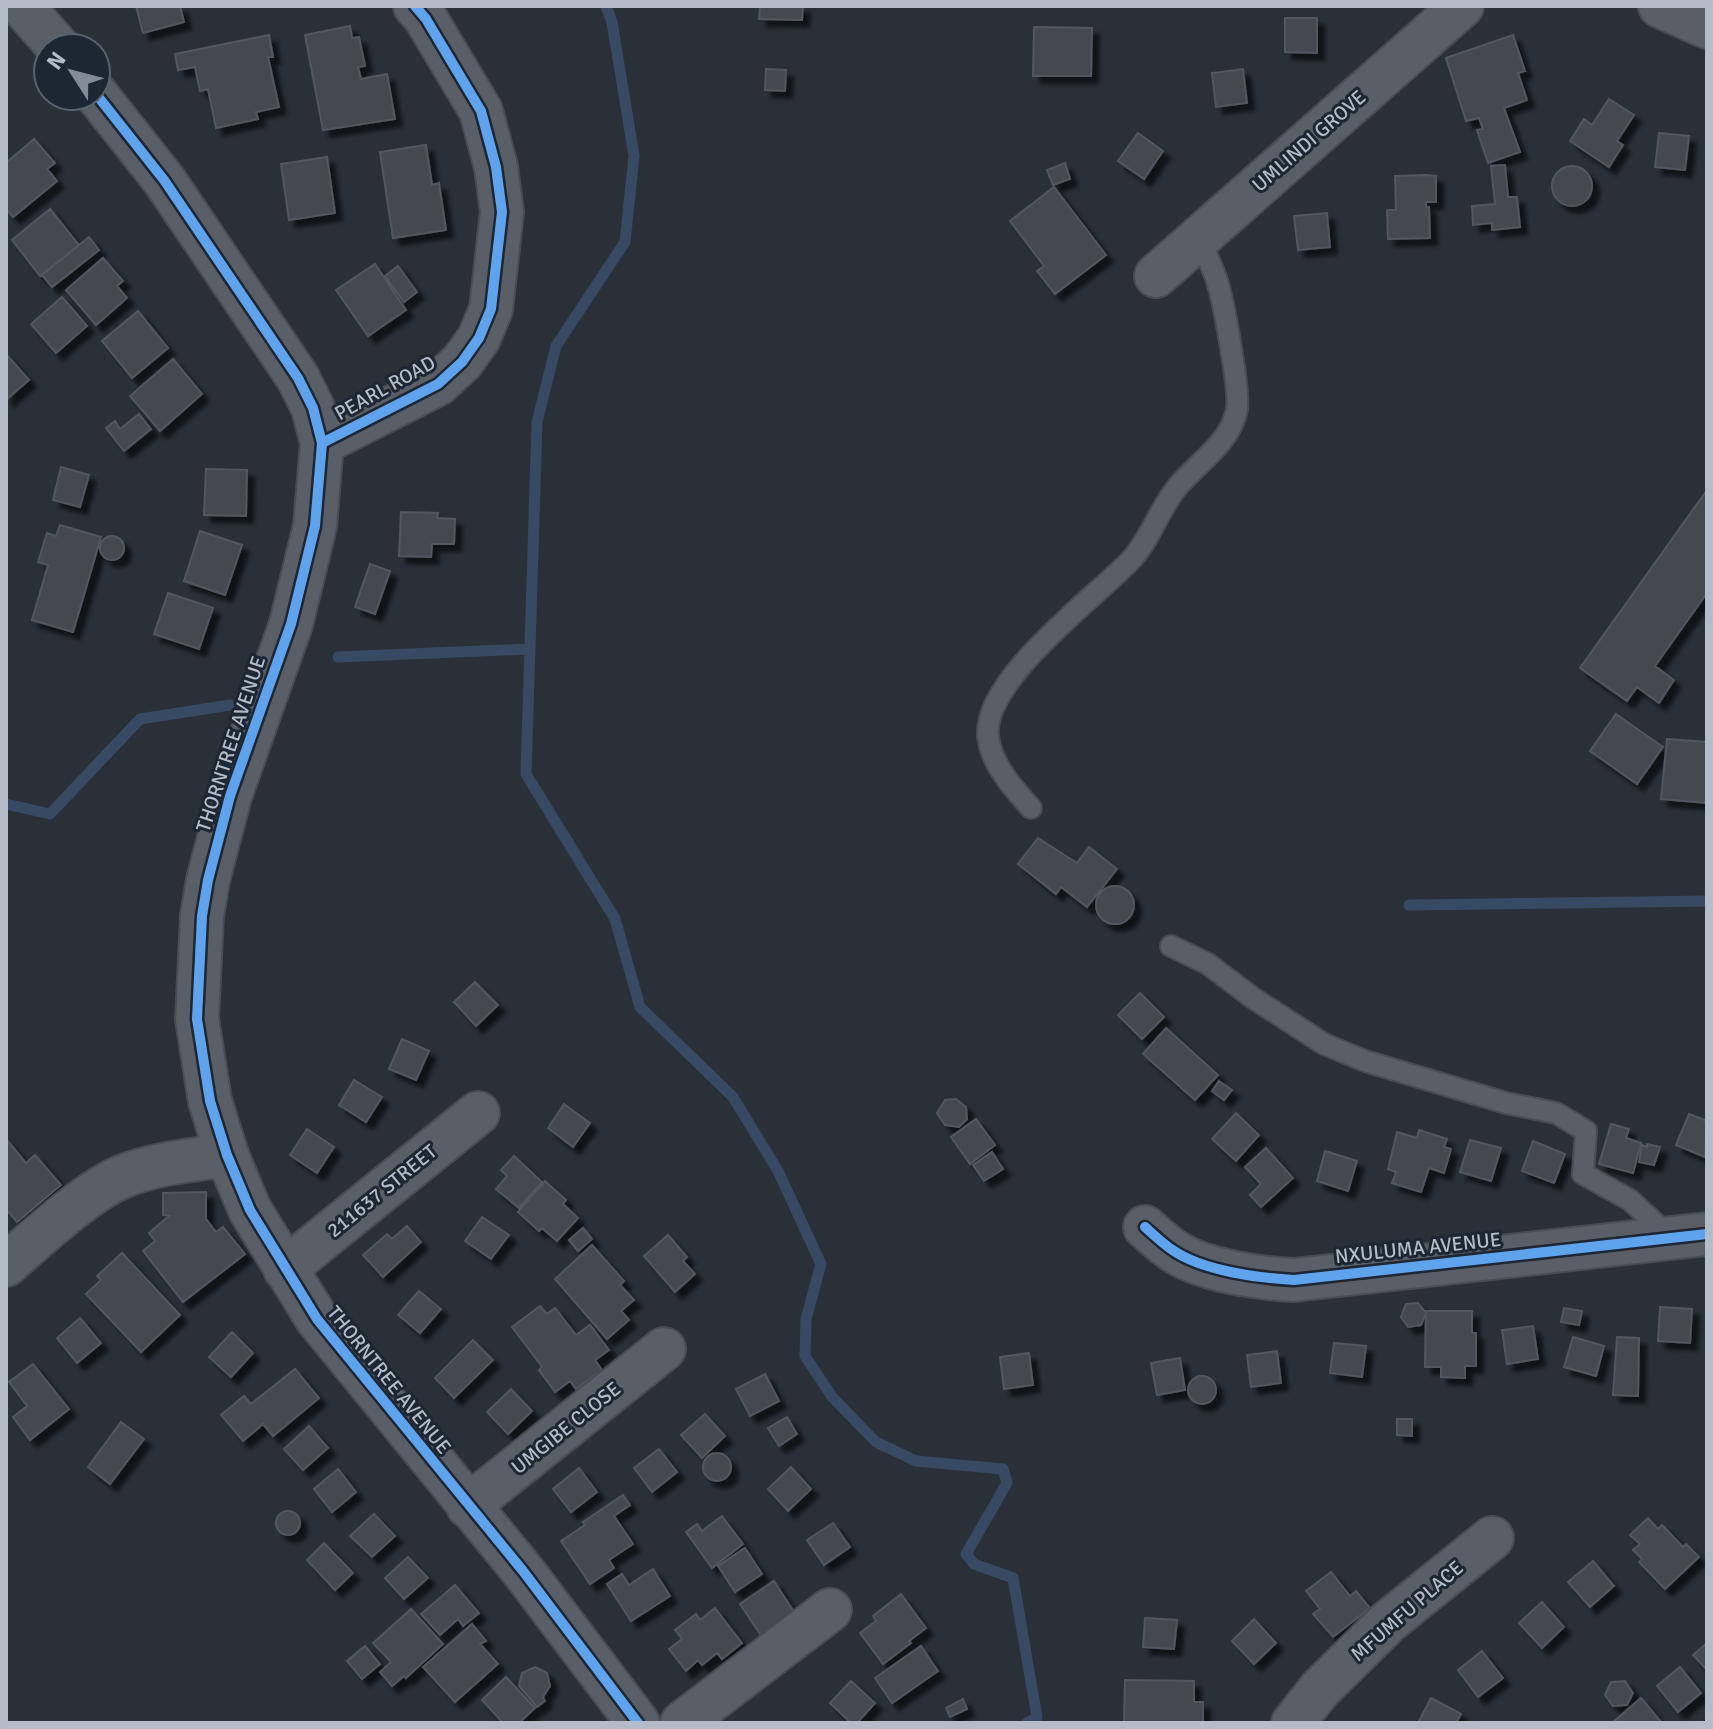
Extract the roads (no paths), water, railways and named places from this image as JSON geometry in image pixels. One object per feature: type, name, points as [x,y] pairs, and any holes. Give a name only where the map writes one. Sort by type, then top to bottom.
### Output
[{"type":"street","points":[[22,6],[45,32]]},
{"type":"street","name":"PEARL ROAD","points":[[322,443],[438,384],[462,362],[479,338],[491,309],[502,212],[496,167],[481,111],[415,6]]},
{"type":"street","name":"UMLINDI GROVE","points":[[1156,276],[1462,6]]},
{"type":"street","points":[[1660,6],[1707,27]]},
{"type":"street","name":"THORNTREE AVENUE","points":[[110,112],[164,180],[298,378],[313,408],[322,443],[315,526],[291,624],[230,796],[202,916],[197,1019],[210,1101],[227,1155],[250,1210],[317,1319],[523,1571],[638,1723]]},
{"type":"street","name":"211637 STREET","points":[[285,1269],[478,1113]]},
{"type":"street","points":[[6,1265],[46,1231],[121,1177],[156,1166],[227,1155]]},
{"type":"street","name":"NXULUMA AVENUE","points":[[1145,1227],[1173,1251],[1195,1262],[1267,1278],[1294,1280],[1689,1236]]},
{"type":"street","name":"UMGIBE CLOSE","points":[[468,1506],[664,1349]]},
{"type":"street","name":"MFUMFU PLACE","points":[[1293,1723],[1320,1689],[1388,1622],[1492,1538]]},
{"type":"street","points":[[682,1723],[830,1610]]},
{"type":"lane","points":[[1031,808],[1007,780],[993,754],[988,723],[995,704],[1043,641],[1134,557],[1174,491],[1220,445],[1233,425],[1238,407],[1236,380],[1217,281],[1199,238]]},
{"type":"lane","points":[[1171,946],[1208,964],[1253,998],[1324,1044],[1365,1061],[1506,1103],[1556,1113],[1586,1131],[1583,1174],[1689,1236]]},
{"type":"waterway","points":[[606,6],[612,22],[634,156],[625,242],[556,346],[537,422],[526,774],[615,919],[640,1007],[733,1097],[778,1171],[821,1264],[806,1319],[805,1356],[833,1398],[876,1442],[916,1461],[1003,1469],[1007,1483],[966,1554],[974,1564],[1013,1578],[1037,1717],[1027,1723]]},
{"type":"waterway","points":[[338,657],[530,649]]},
{"type":"waterway","points":[[6,804],[50,814],[140,719],[230,705]]},
{"type":"waterway","points":[[1409,905],[1707,901]]}]
